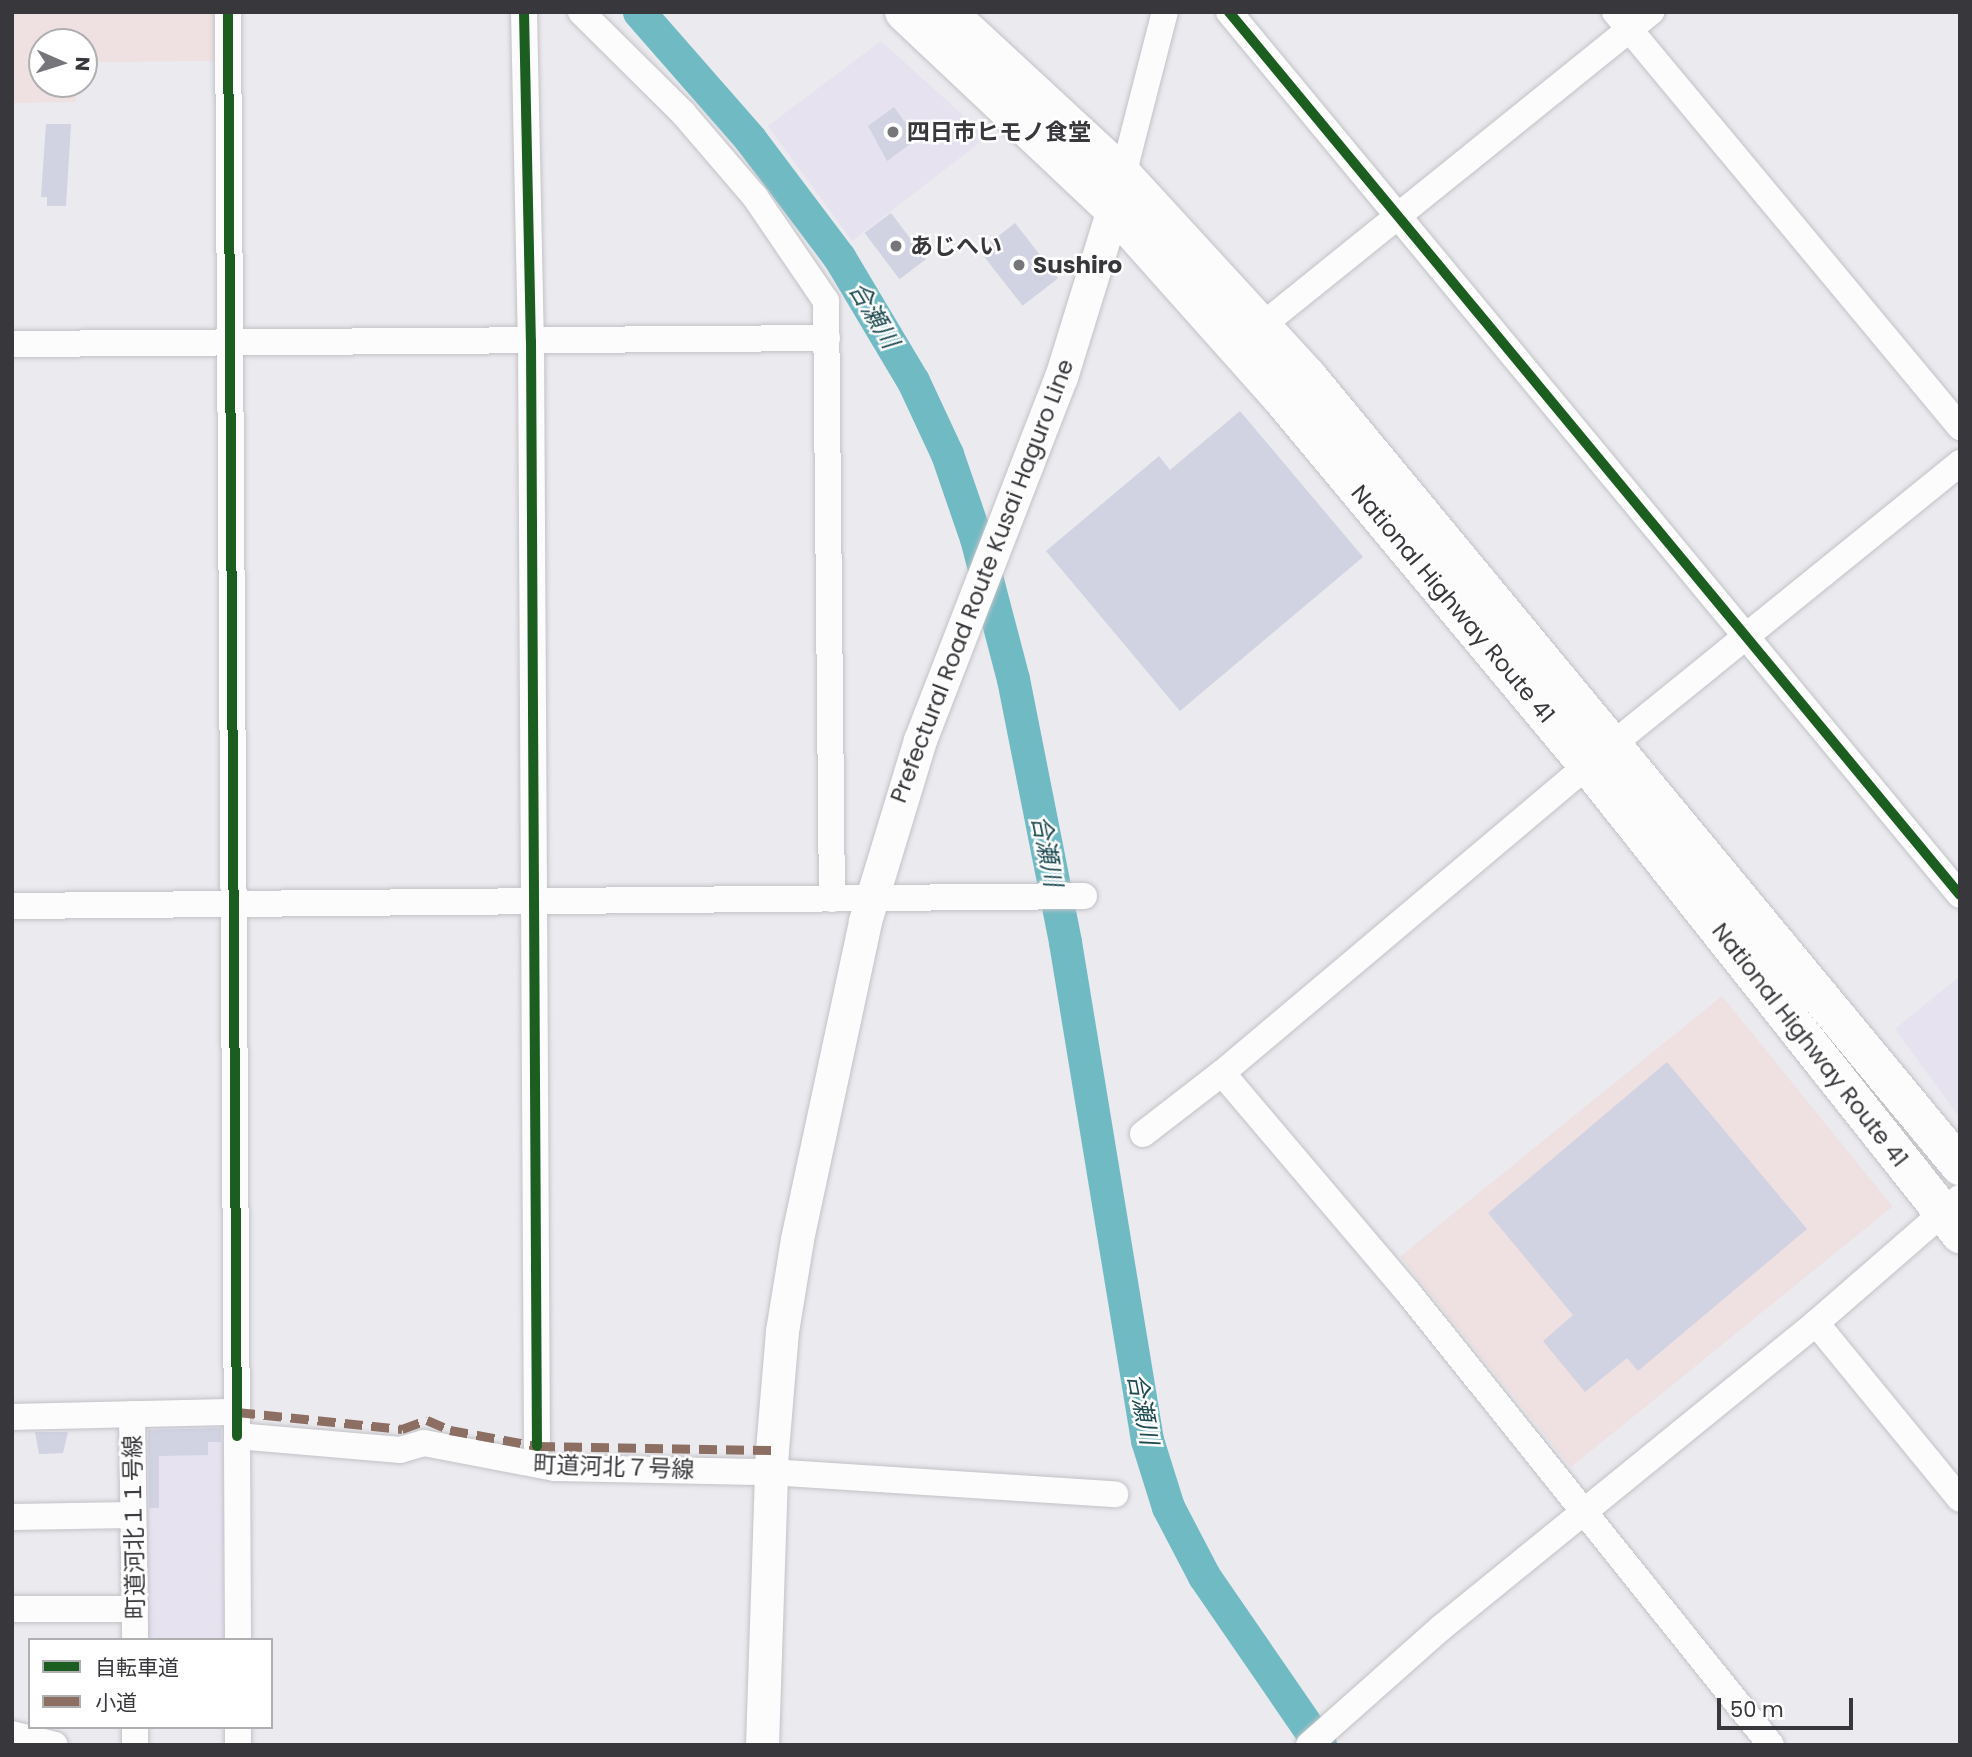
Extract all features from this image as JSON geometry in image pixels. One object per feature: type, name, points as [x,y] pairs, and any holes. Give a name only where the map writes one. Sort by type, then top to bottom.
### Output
[{"type":"highway","name":"National Highway Route 41","points":[[904,12],[1118,192],[1279,395],[1594,773],[1954,1215]]},
{"type":"highway","name":"National Highway Route 41","points":[[947,12],[1118,192],[1308,377],[1960,1166]]},
{"type":"main road","name":"Prefectural Road Route Kusai Haguro Line","points":[[762,1745],[771,1472],[782,1331],[797,1238],[871,899],[894,816],[970,603],[1061,377],[1118,192]]},
{"type":"street","points":[[228,12],[238,1638]]},
{"type":"street","points":[[524,12],[531,341],[537,1446]]},
{"type":"street","points":[[581,12],[682,113],[755,197],[820,286],[826,301],[832,900]]},
{"type":"street","points":[[1118,192],[1165,12]]},
{"type":"street","points":[[1229,12],[1401,216],[1960,895]]},
{"type":"street","points":[[1259,328],[1401,216],[1622,21],[1651,12]]},
{"type":"street","points":[[1622,21],[1960,427]]},
{"type":"street","points":[[12,344],[827,338]]},
{"type":"street","points":[[1623,736],[1960,463]]},
{"type":"street","points":[[1143,1134],[1222,1073],[1577,774]]},
{"type":"street","points":[[12,906],[1084,896]]},
{"type":"street","points":[[1222,1073],[1585,1508],[1770,1745]]},
{"type":"street","points":[[1309,1745],[1585,1508],[1954,1215]]},
{"type":"street","points":[[1816,1323],[1960,1499]]},
{"type":"street","name":"町道河北７号線","points":[[12,1417],[132,1415],[237,1424],[400,1451],[424,1443],[537,1467],[771,1472],[954,1487],[1115,1494]]},
{"type":"street","name":"町道河北１１号線","points":[[132,1415],[135,1638]]},
{"type":"street","points":[[12,1517],[133,1515]]},
{"type":"street","points":[[12,1609],[135,1609]]},
{"type":"street","points":[[12,1734],[55,1745]]},
{"type":"shaded area","points":[[12,12],[221,12],[222,61],[98,62],[98,28],[28,28],[28,98],[76,98],[76,102],[12,103]]},
{"type":"shaded area","points":[[881,41],[987,137],[852,241],[768,126]]},
{"type":"shaded area","points":[[1960,976],[1960,1118],[1895,1029]]},
{"type":"shaded area","points":[[1722,996],[1893,1207],[1571,1467],[1400,1257]]},
{"type":"shaded area","points":[[225,1418],[233,1638],[147,1638],[139,1421]]},
{"type":"building","name":"四日市ヒモノ食堂","points":[[894,107],[917,139],[887,161],[868,126]]},
{"type":"building","points":[[46,124],[71,124],[66,206],[47,206],[47,197],[41,197]]},
{"type":"building","name":"あじへい","points":[[891,213],[926,259],[900,279],[865,233]]},
{"type":"building","name":"Sushiro","points":[[1015,223],[1058,278],[1023,306],[980,251]]},
{"type":"building","points":[[1240,411],[1363,557],[1180,711],[1046,551],[1159,456],[1170,470]]},
{"type":"building","points":[[1667,1062],[1807,1229],[1638,1371],[1627,1358],[1585,1392],[1543,1341],[1573,1315],[1488,1213]]},
{"type":"building","points":[[221,1428],[221,1442],[208,1442],[208,1455],[159,1456],[159,1508],[149,1508],[148,1430]]},
{"type":"building","points":[[35,1432],[68,1432],[63,1453],[39,1454]]},
{"type":"waterway","name":"合瀬川","points":[[639,12],[750,139],[839,257],[913,381],[947,454],[976,538],[1013,679],[1065,942],[1147,1440],[1168,1507],[1204,1576],[1320,1745]]},
{"type":"marked path","points":[[237,1412],[402,1429],[427,1420],[450,1430],[537,1446],[772,1450]]},
{"type":"cycle path","points":[[228,12],[237,1436]]},
{"type":"cycle path","points":[[524,12],[531,341],[537,1446]]},
{"type":"cycle path","points":[[1229,12],[1960,895]]},
{"type":"place","name":"四日市ヒモノ食堂","points":[[893,132]]},
{"type":"place","name":"あじへい","points":[[896,246]]},
{"type":"place","name":"Sushiro","points":[[1019,265]]}]
